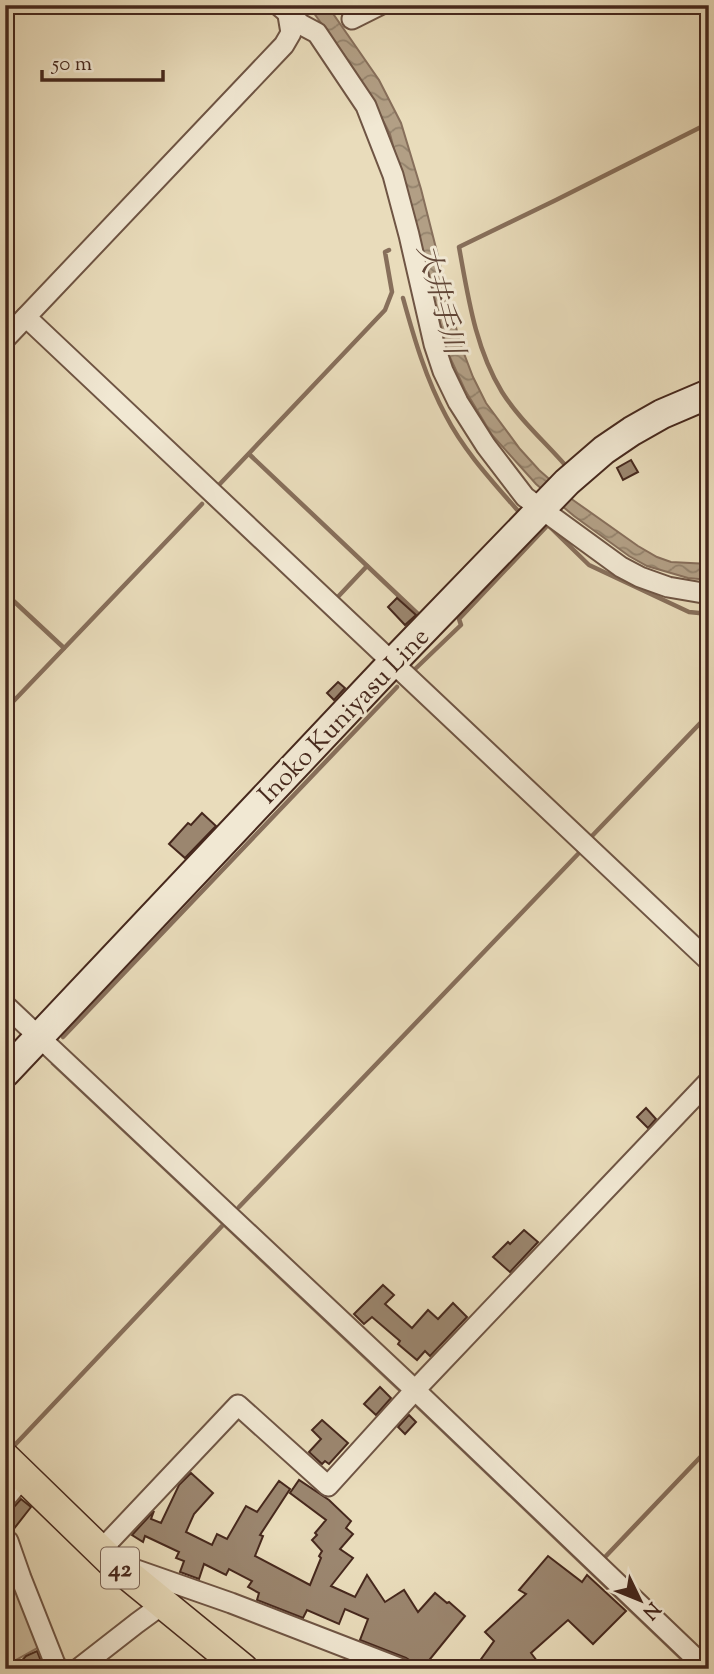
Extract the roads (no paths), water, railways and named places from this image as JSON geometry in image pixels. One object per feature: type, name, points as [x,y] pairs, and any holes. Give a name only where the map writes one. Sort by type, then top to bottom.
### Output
[{"type":"main road","name":"Inoko Kuniyasu Line","points":[[5,1073],[567,482],[604,450],[632,431],[662,414],[709,394]]},
{"type":"main road","name":"42","points":[[15,1467],[106,1556],[243,1669]]},
{"type":"street","points":[[352,19],[380,5]]},
{"type":"street","points":[[5,339],[284,45],[291,33],[283,10]]},
{"type":"street","points":[[283,10],[317,33],[366,106],[393,175],[443,371],[458,402],[486,446],[525,497],[621,567],[640,578],[668,587],[709,593]]},
{"type":"street","points":[[26,317],[709,961]]},
{"type":"street","points":[[5,1005],[707,1669]]},
{"type":"street","points":[[402,1669],[106,1556],[238,1405],[328,1486],[415,1390],[709,1080]]},
{"type":"street","points":[[5,1499],[15,1467]]},
{"type":"street","points":[[5,1539],[59,1669]]},
{"type":"street","points":[[78,1669],[163,1604]]},
{"type":"water","name":"大井手川","points":[[308,5],[327,5],[379,80],[401,123],[421,189],[460,343],[486,403],[520,449],[573,500],[657,557],[671,562],[709,564],[709,580],[688,578],[647,566],[629,556],[536,484],[492,435],[465,390],[448,353],[390,134],[345,56]]},
{"type":"water","points":[[55,1061],[698,1669],[691,1669],[52,1064]]},
{"type":"waterway","name":"大井手川","points":[[566,466],[516,412],[493,375],[479,340],[459,247],[709,123]]},
{"type":"waterway","points":[[217,487],[385,310],[392,292],[385,252],[389,250]]},
{"type":"waterway","points":[[403,298],[427,373],[453,429],[489,478],[519,512]]},
{"type":"waterway","points":[[249,454],[419,615]]},
{"type":"waterway","points":[[5,710],[202,504]]},
{"type":"waterway","points":[[548,525],[589,565],[689,612],[709,614]]},
{"type":"waterway","points":[[413,671],[461,625],[459,619],[546,527]]},
{"type":"waterway","points":[[334,601],[367,566]]},
{"type":"waterway","points":[[5,593],[64,648]]},
{"type":"waterway","points":[[63,1037],[397,687]]},
{"type":"waterway","points":[[592,836],[709,714]]},
{"type":"waterway","points":[[239,1207],[578,854]]},
{"type":"waterway","points":[[11,1449],[222,1226]]},
{"type":"waterway","points":[[606,1556],[709,1448]]}]
